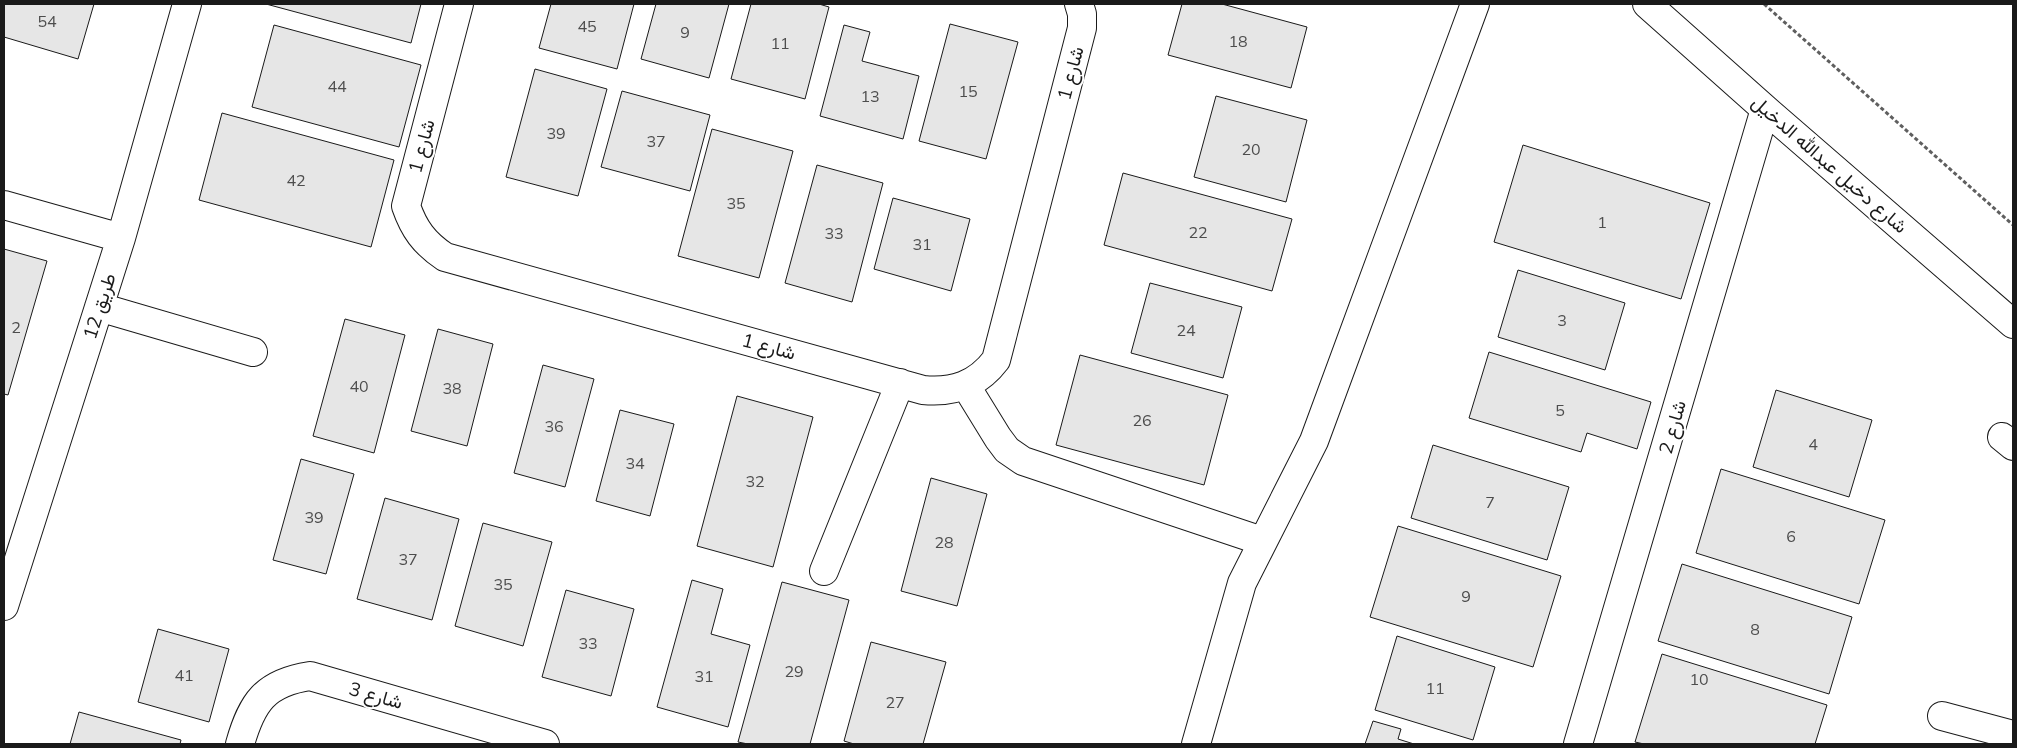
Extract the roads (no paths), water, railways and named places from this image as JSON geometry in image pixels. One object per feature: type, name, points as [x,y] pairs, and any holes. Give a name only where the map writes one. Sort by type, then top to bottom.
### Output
[{"type":"street","name":"طريق 12","points":[[4,606],[121,238],[188,4]]},
{"type":"street","name":"شارع 1","points":[[459,4],[406,206],[418,234],[430,247],[445,257],[923,390],[938,391],[966,386],[988,371],[996,360],[1082,28],[1082,14],[1079,4]]},
{"type":"street","points":[[1196,744],[1242,583],[1262,541],[1295,482],[1314,441],[1475,4]]},
{"type":"street","name":"شارع دخيل عبدالله الدخيل","points":[[1648,4],[1765,109],[2013,324]]},
{"type":"street","name":"شارع 2","points":[[1578,744],[1765,109]]},
{"type":"street","points":[[4,205],[121,238]]},
{"type":"street","points":[[99,307],[253,352]]},
{"type":"street","points":[[824,571],[900,383]]},
{"type":"street","points":[[966,386],[998,438],[1008,450],[1023,461],[1262,541]]},
{"type":"street","name":"شارع 3","points":[[240,744],[246,721],[262,695],[289,679],[310,676],[546,744]]},
{"type":"street","points":[[1942,716],[2013,735]]}]
